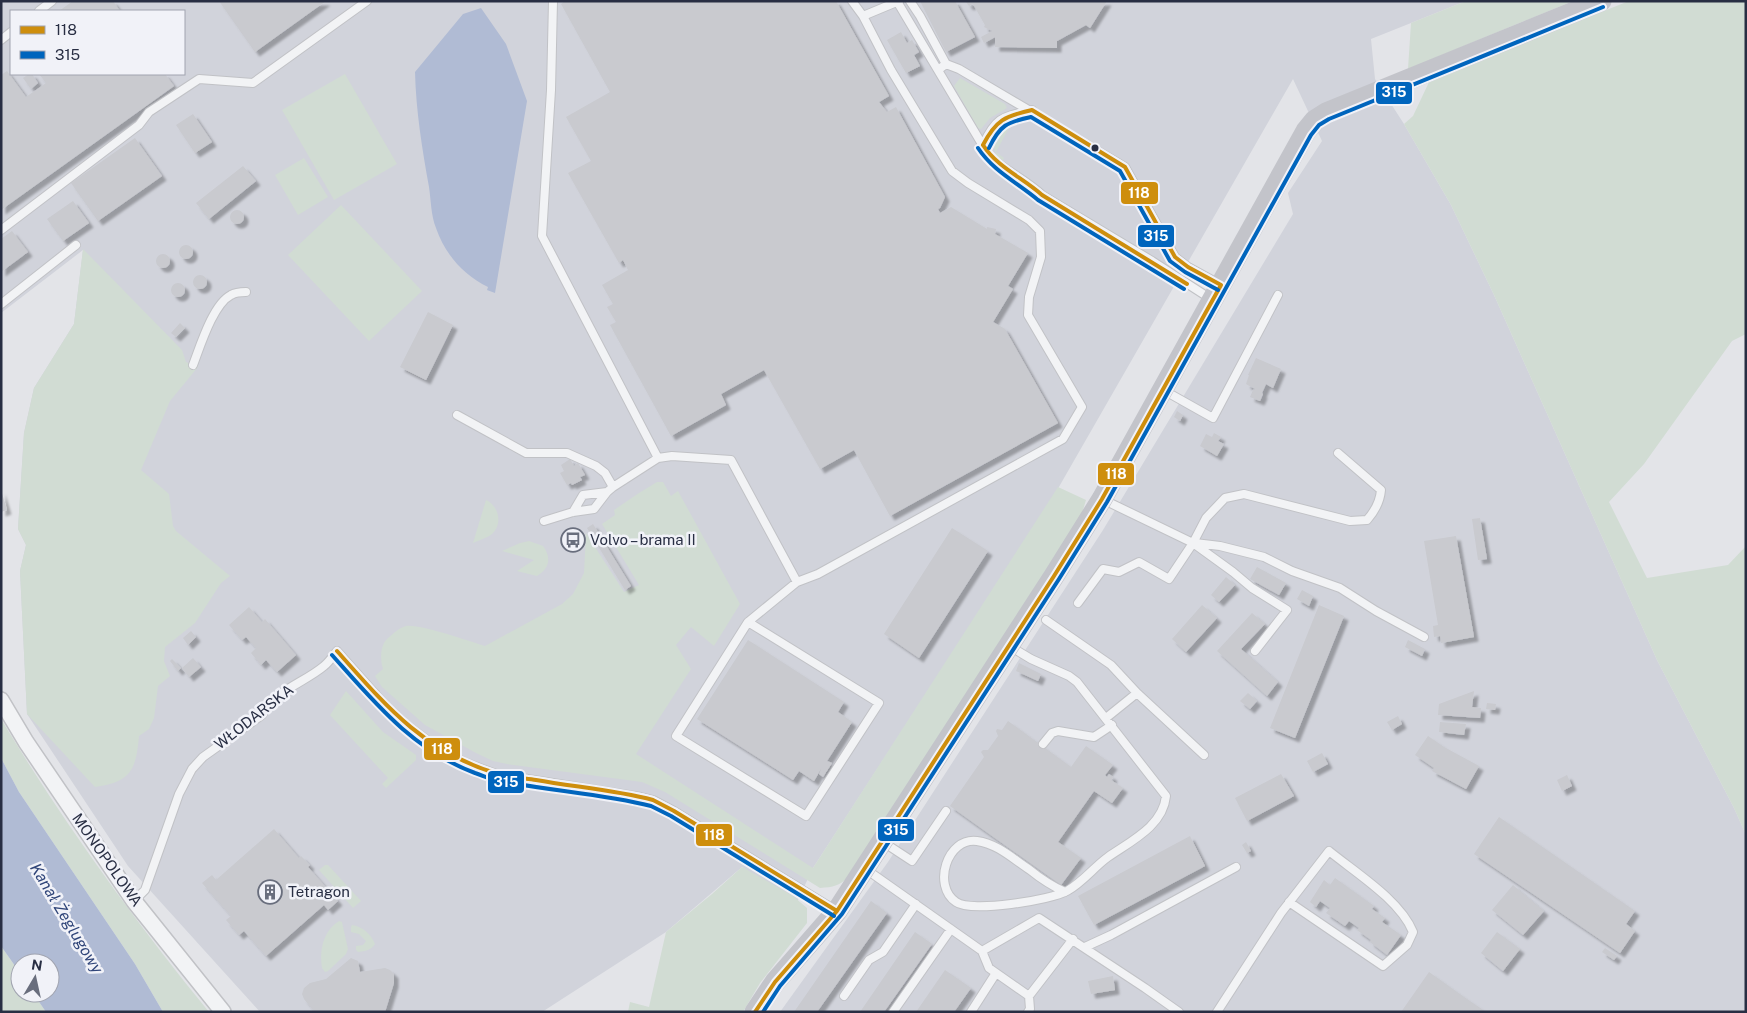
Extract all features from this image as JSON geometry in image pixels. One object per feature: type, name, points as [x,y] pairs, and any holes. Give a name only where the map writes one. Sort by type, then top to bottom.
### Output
[{"type":"street","points":[[755,1012],[775,982],[837,912],[1102,499],[1306,131],[1314,120],[1326,113],[1601,1]]},
{"type":"street","name":"MONOPOLOWA","points":[[1,700],[26,742],[134,901],[222,1012]]},
{"type":"lane","points":[[40,10],[52,1]]},
{"type":"lane","points":[[1,230],[139,125],[149,112],[199,79],[253,83],[367,1]]},
{"type":"lane","points":[[553,1],[551,90],[542,236],[658,458]]},
{"type":"lane","points":[[748,622],[879,703],[806,816],[676,736],[748,622],[797,582],[818,574],[1063,439],[1082,408],[1028,315],[1029,298],[1041,257],[1040,231],[1029,220],[968,184],[952,171],[891,70],[863,16],[852,1]]},
{"type":"lane","points":[[910,1],[946,64],[960,69],[1032,110],[1125,167],[1175,257],[1217,293]]},
{"type":"lane","points":[[863,16],[899,2],[982,145],[989,156],[1000,166],[1029,183],[1042,196],[1152,262],[1217,293]]},
{"type":"lane","points":[[938,70],[946,64]]},
{"type":"lane","points":[[982,145],[993,126],[1001,119],[1032,110]]},
{"type":"lane","points":[[1,304],[76,245]]},
{"type":"lane","points":[[193,365],[219,307],[229,295],[246,292]]},
{"type":"lane","points":[[1163,390],[1213,418],[1278,295]]},
{"type":"lane","points":[[457,415],[526,453],[568,453],[605,473],[610,490]]},
{"type":"lane","points":[[1078,603],[1103,569],[1119,572],[1139,562],[1169,579],[1193,543],[1206,518],[1225,498],[1244,494],[1350,521],[1367,520],[1374,512],[1381,490],[1338,453]]},
{"type":"lane","points":[[544,521],[573,512],[594,509],[610,490],[658,458],[672,456],[731,460],[797,582]]},
{"type":"lane","points":[[573,512],[583,495],[610,490]]},
{"type":"lane","points":[[1102,499],[1193,543],[1252,588],[1287,610],[1255,651]]},
{"type":"lane","points":[[1193,543],[1220,546],[1264,558],[1292,571],[1340,588],[1376,611],[1424,637]]},
{"type":"lane","points":[[1046,620],[1111,666],[1204,755]]},
{"type":"lane","points":[[1009,646],[1031,659],[1070,676],[1077,682],[1166,796],[1165,805],[1160,814],[1135,840],[1107,858],[1080,882],[1065,892],[1034,900],[974,907],[957,903],[948,895],[945,885],[945,865],[952,852],[960,845],[975,841],[990,845],[1007,853],[1050,885],[1065,892]]},
{"type":"lane","name":"WŁODARSKA","points":[[134,901],[145,890],[179,794],[192,769],[203,757],[262,715],[266,707],[276,697],[325,666],[336,651],[405,724],[438,748],[464,762],[496,774],[631,794],[653,800],[837,912]]},
{"type":"lane","points":[[1106,718],[1138,693]]},
{"type":"lane","points":[[1043,744],[1052,733],[1058,732],[1094,738],[1112,725]]},
{"type":"lane","points":[[883,842],[912,861],[946,812]]},
{"type":"lane","points":[[1217,1012],[1289,902],[1329,851],[1390,900],[1408,921],[1413,932],[1407,945],[1383,966],[1289,902]]},
{"type":"lane","points":[[1085,947],[1111,935],[1236,867]]},
{"type":"lane","points":[[865,869],[982,950],[989,968],[1028,996],[1030,1009],[1028,1012]]},
{"type":"lane","points":[[844,996],[869,960],[883,952],[916,904]]},
{"type":"lane","points":[[982,950],[1039,918],[1085,947],[1179,1012]]},
{"type":"lane","points":[[894,1012],[951,929]]},
{"type":"lane","points":[[1028,996],[1072,939]]},
{"type":"lane","points":[[971,1012],[996,973]]},
{"type":"shaded area","points":[[1,1],[1466,1],[1371,39],[1375,79],[1404,124],[1451,205],[1494,295],[1657,660],[1734,808],[1746,835],[1746,1012],[780,1012],[888,862],[1103,530],[1293,214],[1288,193],[1322,141],[1293,79],[1052,499],[813,868],[796,904],[742,867],[666,932],[542,1012],[260,1012],[128,866],[27,714],[20,571],[26,545],[18,529],[24,433],[34,388],[74,324],[83,250],[1,313]]},
{"type":"shaded area","points":[[1466,1],[1573,1],[1408,69],[1411,23]]},
{"type":"shaded area","points":[[1629,1],[1746,1],[1746,334],[1732,341],[1644,464],[1609,502],[1647,578],[1728,565],[1746,546],[1746,835],[1734,808],[1657,660],[1494,295],[1451,205],[1404,124],[1413,116],[1430,80]]},
{"type":"shaded area","points":[[345,74],[397,164],[334,200],[282,110]]},
{"type":"shaded area","points":[[960,78],[1005,104],[1007,108],[990,118],[981,129],[978,128],[954,86]]},
{"type":"shaded area","points":[[1011,124],[996,152],[1004,158],[1002,162],[995,151],[994,140],[1000,130]]},
{"type":"shaded area","points":[[304,158],[328,197],[298,215],[275,175]]},
{"type":"shaded area","points":[[341,205],[422,291],[369,341],[288,255]]},
{"type":"shaded area","points":[[83,249],[182,350],[186,362],[198,367],[170,401],[141,470],[169,494],[173,526],[176,531],[230,576],[221,583],[195,623],[165,647],[164,661],[170,676],[158,686],[154,718],[149,729],[139,736],[133,766],[124,778],[117,782],[95,787],[27,714],[20,571],[26,545],[18,529],[24,433],[34,388],[74,324]]},
{"type":"shaded area","points":[[657,482],[663,482],[671,496],[678,491],[740,604],[714,646],[691,627],[676,645],[691,669],[636,754],[813,868],[1058,487],[1086,500],[1080,520],[849,877],[839,884],[820,888],[665,792],[642,782],[493,761],[425,725],[382,687],[375,676],[383,669],[381,653],[383,645],[387,639],[403,627],[413,626],[445,633],[485,646],[562,604],[573,594],[584,573],[586,533],[624,592],[639,585],[602,524],[615,515],[614,510]]},
{"type":"shaded area","points":[[486,500],[497,511],[498,525],[492,534],[473,543]]},
{"type":"shaded area","points":[[529,541],[543,546],[548,555],[547,567],[537,576],[517,571],[534,560],[502,551]]},
{"type":"shaded area","points":[[346,691],[383,732],[416,755],[416,760],[386,788],[382,784],[388,778],[330,715]]},
{"type":"shaded area","points":[[1,719],[49,795],[126,906],[209,1012],[163,1012],[135,964],[19,792],[1,758]]},
{"type":"shaded area","points":[[328,865],[361,901],[353,908],[319,870]]},
{"type":"shaded area","points":[[742,867],[793,896],[807,908],[807,923],[760,983],[743,1012],[628,1012],[630,1002],[649,1007],[666,932]]},
{"type":"shaded area","points":[[339,921],[342,922],[348,949],[346,954],[325,972],[321,962],[323,942],[329,930]]},
{"type":"shaded area","points":[[352,925],[363,929],[369,934],[375,944],[372,948],[358,952],[356,950],[356,946],[363,945],[366,941],[359,934],[351,932]]},
{"type":"shaded area","points":[[1,946],[10,959],[10,1003],[40,1003],[46,1012],[1,1012]]},
{"type":"water","points":[[481,8],[506,44],[527,101],[495,293],[487,290],[488,287],[456,263],[444,246],[434,223],[418,115],[415,72],[463,14]]},
{"type":"water","name":"Kanał Żeglugowy","points":[[1,758],[19,792],[135,964],[163,1012],[46,1012],[40,1003],[60,1003],[60,953],[10,953],[10,959],[1,946]]},
{"type":"building","points":[[73,1],[113,1],[119,10],[60,10]]},
{"type":"building","points":[[219,1],[326,1],[255,52]]},
{"type":"building","points":[[565,1],[836,1],[889,96],[879,102],[887,112],[896,107],[945,197],[938,209],[940,213],[951,207],[987,229],[987,227],[996,229],[995,234],[1028,253],[1008,286],[1013,289],[993,322],[1005,329],[1058,423],[890,516],[854,450],[820,469],[764,370],[721,394],[726,405],[671,436],[610,325],[616,322],[607,307],[613,304],[602,285],[628,270],[623,260],[619,263],[568,173],[591,161],[566,117],[610,92],[561,4]]},
{"type":"building","points":[[920,1],[955,1],[975,37],[946,52]]},
{"type":"building","points":[[967,1],[1107,1],[1090,28],[1086,25],[1057,41],[1057,48],[995,47],[995,37],[984,43],[981,37],[992,31],[984,27],[985,25],[973,4],[969,6]]},
{"type":"building","points":[[901,32],[907,43],[912,40],[919,52],[914,55],[920,66],[906,73],[887,40]]},
{"type":"building","points":[[7,71],[26,97],[46,83],[40,75],[166,75],[174,86],[1,210],[1,75]]},
{"type":"building","points":[[28,75],[33,75],[38,83],[31,89],[23,78]]},
{"type":"building","points":[[193,114],[212,142],[195,153],[176,125]]},
{"type":"building","points":[[135,138],[162,176],[98,221],[71,183]]},
{"type":"building","points":[[243,166],[256,181],[209,219],[196,203]]},
{"type":"building","points":[[73,201],[89,223],[63,241],[47,219]]},
{"type":"building","points":[[237,210],[242,212],[244,217],[242,222],[237,224],[232,222],[230,217],[232,212]]},
{"type":"building","points":[[12,231],[28,252],[1,272],[1,239]]},
{"type":"building","points":[[186,245],[191,247],[193,252],[191,257],[186,259],[181,257],[179,252],[181,247]]},
{"type":"building","points":[[163,254],[168,256],[170,261],[168,266],[163,268],[158,266],[156,261],[158,256]]},
{"type":"building","points":[[200,275],[205,277],[207,282],[205,287],[200,289],[195,287],[193,282],[195,277]]},
{"type":"building","points":[[178,283],[183,285],[185,290],[183,295],[178,297],[173,295],[171,290],[173,285]]},
{"type":"building","points":[[428,312],[453,325],[426,380],[400,367]]},
{"type":"building","points":[[180,323],[185,328],[176,337],[171,333]]},
{"type":"building","points":[[1256,358],[1281,369],[1273,388],[1266,384],[1260,401],[1250,397],[1255,389],[1246,384]]},
{"type":"building","points":[[1177,411],[1183,415],[1180,421],[1174,417]]},
{"type":"building","points":[[1214,433],[1221,437],[1218,441],[1224,444],[1217,456],[1200,446],[1206,434],[1212,437]]},
{"type":"building","points":[[570,459],[574,466],[578,463],[585,475],[580,477],[582,480],[572,485],[571,483],[567,485],[560,473],[564,471],[561,465]]},
{"type":"building","points":[[1,490],[7,510],[1,512]]},
{"type":"building","points":[[1480,518],[1487,559],[1478,560],[1472,519]]},
{"type":"building","points":[[593,524],[631,586],[625,590],[587,528]]},
{"type":"building","points":[[952,528],[988,551],[919,658],[884,634]]},
{"type":"building","points":[[1456,536],[1474,637],[1441,643],[1440,636],[1434,637],[1433,626],[1438,625],[1424,541]]},
{"type":"building","points":[[1257,567],[1286,583],[1279,595],[1250,579]]},
{"type":"building","points":[[1226,577],[1235,585],[1219,602],[1211,595]]},
{"type":"building","points":[[1302,590],[1313,596],[1309,606],[1297,599]]},
{"type":"building","points":[[1202,605],[1217,618],[1186,652],[1172,639]]},
{"type":"building","points":[[1319,605],[1344,616],[1295,738],[1270,728]]},
{"type":"building","points":[[249,607],[262,622],[265,619],[296,655],[277,672],[266,660],[261,665],[251,653],[256,648],[246,637],[242,640],[229,625]]},
{"type":"building","points":[[1252,613],[1265,624],[1241,649],[1278,682],[1267,696],[1217,651]]},
{"type":"building","points":[[191,631],[196,637],[188,645],[183,638]]},
{"type":"building","points":[[748,640],[844,702],[838,712],[852,722],[827,761],[832,763],[823,777],[819,774],[821,769],[814,781],[799,771],[793,780],[697,719]]},
{"type":"building","points":[[1408,640],[1425,649],[1422,656],[1405,647]]},
{"type":"building","points":[[193,658],[201,667],[189,677],[182,668]]},
{"type":"building","points":[[172,659],[181,668],[178,671],[170,661]]},
{"type":"building","points":[[1019,663],[1041,674],[1038,681],[1016,671]]},
{"type":"building","points":[[1474,691],[1472,707],[1481,708],[1480,718],[1438,715],[1439,704]]},
{"type":"building","points":[[1248,693],[1257,701],[1250,709],[1240,701]]},
{"type":"building","points":[[1487,703],[1496,704],[1495,710],[1486,709]]},
{"type":"building","points":[[1398,716],[1402,724],[1392,730],[1387,722]]},
{"type":"building","points":[[1008,721],[1071,767],[1086,746],[1113,765],[1105,775],[1107,777],[1109,774],[1113,777],[1111,780],[1123,788],[1112,803],[1094,791],[1058,842],[1081,858],[1061,885],[950,806],[984,757],[981,752],[988,750],[998,736],[997,729],[1002,730]]},
{"type":"building","points":[[1440,722],[1466,724],[1464,735],[1439,732]]},
{"type":"building","points":[[1428,736],[1479,766],[1466,789],[1432,771],[1434,768],[1415,755]]},
{"type":"building","points":[[1322,753],[1328,764],[1313,772],[1307,761]]},
{"type":"building","points":[[1281,774],[1294,796],[1247,821],[1235,798]]},
{"type":"building","points":[[1567,775],[1572,786],[1562,791],[1557,780]]},
{"type":"building","points":[[1499,817],[1635,911],[1626,924],[1635,931],[1620,953],[1474,854]]},
{"type":"building","name":"Tetragon","points":[[274,829],[299,858],[301,856],[310,865],[308,867],[338,901],[328,910],[324,905],[266,956],[244,931],[239,935],[226,920],[231,916],[202,883],[212,875],[216,880]]},
{"type":"building","points":[[1190,836],[1205,866],[1094,925],[1078,896]]},
{"type":"building","points":[[1246,842],[1251,851],[1247,853],[1242,845]]},
{"type":"building","points":[[1335,878],[1374,906],[1372,909],[1385,918],[1382,922],[1401,935],[1387,955],[1370,942],[1371,940],[1357,930],[1359,928],[1349,921],[1345,926],[1326,913],[1330,908],[1320,901],[1316,907],[1310,902],[1324,880],[1330,885]]},
{"type":"building","points":[[1513,885],[1544,911],[1523,935],[1492,910]]},
{"type":"building","points":[[871,901],[887,913],[817,1012],[794,1012]]},
{"type":"building","points":[[915,932],[932,944],[884,1012],[860,1012]]},
{"type":"building","points":[[1497,932],[1520,949],[1503,971],[1481,953]]},
{"type":"building","points":[[1605,948],[1617,956],[1614,960],[1602,952]]},
{"type":"building","points":[[351,958],[358,961],[360,972],[385,968],[394,974],[394,983],[385,1012],[315,1012],[304,999],[302,994],[304,988],[310,983],[326,979]]},
{"type":"building","points":[[945,970],[971,988],[954,1012],[916,1012]]},
{"type":"building","points":[[1429,972],[1464,997],[1486,1012],[1401,1012]]},
{"type":"building","points":[[1113,976],[1115,990],[1091,994],[1088,981]]},
{"type":"transit line","name":"315","points":[[763,1012],[780,986],[842,914],[1059,579],[1107,502],[1311,135],[1319,125],[1329,119],[1603,7]]},
{"type":"transit line","name":"118","points":[[983,145],[992,130],[1002,120],[1015,114],[1032,110],[1125,167],[1175,257],[1188,267],[1221,285]]},
{"type":"transit line","name":"315","points":[[989,148],[997,134],[1005,126],[1031,117],[1120,171],[1170,261],[1185,272],[1218,290]]},
{"type":"transit line","name":"118","points":[[983,145],[995,160],[1042,195],[1187,284]]},
{"type":"transit line","name":"315","points":[[978,148],[998,170],[1038,200],[1184,289]]},
{"type":"transit line","name":"118","points":[[755,1012],[775,982],[837,911],[1054,576],[1102,499],[1221,285]]},
{"type":"transit line","name":"118","points":[[337,651],[389,708],[407,724],[426,739],[470,764],[500,774],[610,791],[653,800],[837,911]]},
{"type":"transit line","name":"315","points":[[332,655],[396,723],[433,752],[453,763],[493,779],[651,806],[671,816],[834,916]]},
{"type":"place","name":"Volvo – brama II","points":[[573,540]]},
{"type":"place","name":"Tetragon","points":[[270,892]]}]
